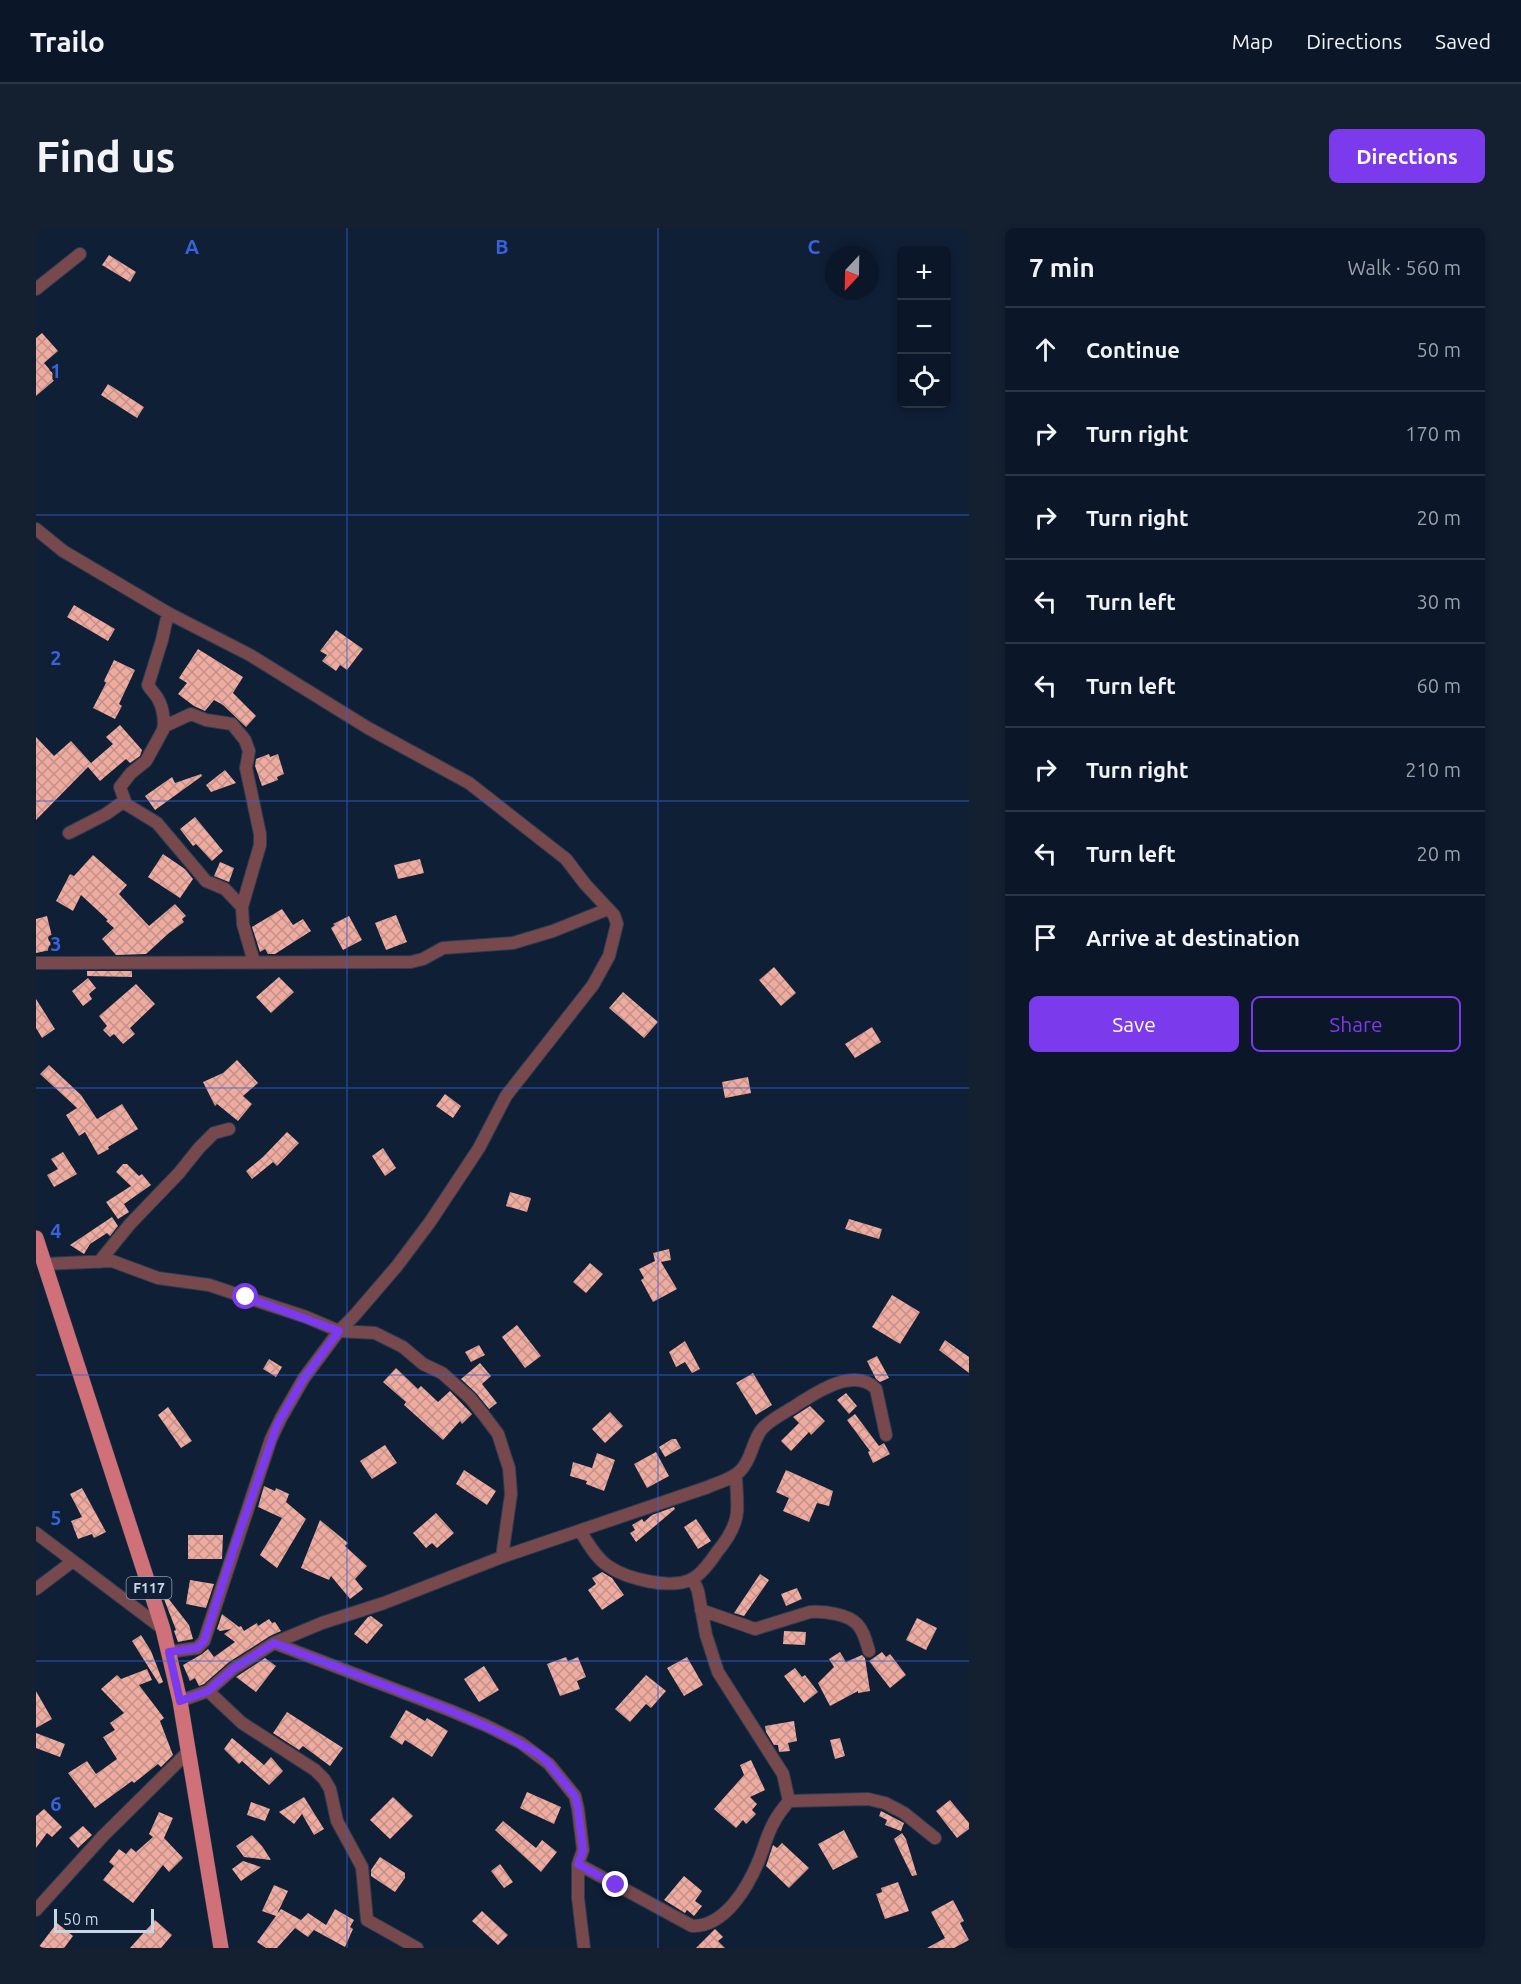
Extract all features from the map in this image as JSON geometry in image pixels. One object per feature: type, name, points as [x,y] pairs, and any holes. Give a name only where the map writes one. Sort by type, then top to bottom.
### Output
[{"type":"main road","name":"F117","points":[[36,1238],[169,1652],[180,1701],[221,1948]]},
{"type":"street","points":[[36,289],[80,254]]},
{"type":"street","points":[[36,529],[63,551],[168,613],[250,655],[368,728],[469,783],[566,859],[585,884],[614,915],[617,924],[609,956],[593,985],[506,1096],[479,1148],[398,1266],[339,1331],[304,1378],[277,1425],[204,1641],[197,1648],[169,1652]]},
{"type":"street","points":[[165,726],[159,700],[148,685],[168,613]]},
{"type":"street","points":[[126,804],[120,787],[131,773],[146,761],[165,726],[191,714],[206,720],[232,724],[245,740],[249,751],[246,768],[260,834],[260,845],[242,907],[243,924],[254,962]]},
{"type":"street","points":[[69,833],[106,814],[123,801],[157,823],[206,881],[225,889],[242,907]]},
{"type":"street","points":[[36,963],[411,962],[423,959],[443,948],[513,943],[608,909]]},
{"type":"street","points":[[99,1262],[199,1148],[214,1134],[229,1129]]},
{"type":"street","points":[[44,1264],[122,1263],[152,1276],[209,1286],[306,1317],[339,1331],[375,1333],[404,1347],[418,1360],[441,1373],[470,1398],[498,1434],[509,1468],[511,1494],[502,1557]]},
{"type":"street","points":[[180,1701],[208,1691],[233,1669],[274,1643],[322,1623],[384,1603],[502,1557],[708,1487],[736,1475],[742,1469],[758,1434],[768,1423],[833,1384],[850,1381],[872,1385],[876,1389],[886,1436]]},
{"type":"street","points":[[580,1531],[601,1560],[626,1576],[661,1583],[693,1579],[729,1538],[735,1524],[736,1475]]},
{"type":"street","points":[[36,1533],[163,1629]]},
{"type":"street","points":[[36,1589],[74,1561]]},
{"type":"street","points":[[578,1864],[692,1926],[701,1926],[722,1916],[745,1887],[759,1861],[772,1826],[789,1801],[783,1774],[718,1672],[706,1635],[698,1591],[693,1579]]},
{"type":"street","points":[[701,1610],[755,1629],[810,1612],[847,1617],[858,1624],[869,1651]]},
{"type":"street","points":[[274,1643],[449,1710],[512,1738],[538,1754],[549,1764],[575,1796],[578,1809],[583,1850],[578,1864],[578,1905],[584,1948]]},
{"type":"street","points":[[208,1691],[242,1723],[315,1770],[324,1779],[330,1790],[337,1821],[362,1867],[367,1920],[417,1948]]},
{"type":"street","points":[[36,1910],[103,1836],[187,1753]]},
{"type":"street","points":[[789,1801],[868,1799],[885,1803],[904,1813],[935,1838]]},
{"type":"building","points":[[109,255],[136,272],[130,282],[102,265]]},
{"type":"building","points":[[42,333],[58,351],[44,363],[57,378],[36,396],[36,338]]},
{"type":"building","points":[[108,384],[144,407],[137,418],[101,395]]},
{"type":"building","points":[[74,605],[115,629],[108,641],[67,617]]},
{"type":"building","points":[[336,630],[363,649],[347,670],[340,665],[336,671],[322,661],[327,655],[320,651]]},
{"type":"building","points":[[198,649],[243,677],[233,693],[256,716],[246,727],[223,705],[214,700],[205,711],[178,694],[187,683],[179,678]]},
{"type":"building","points":[[114,660],[135,670],[119,704],[122,706],[115,719],[93,708],[106,683],[104,681]]},
{"type":"building","points":[[120,725],[142,750],[140,756],[130,763],[126,759],[100,781],[88,767],[36,820],[36,737],[54,756],[71,741],[91,763],[113,744],[106,737]]},
{"type":"building","points":[[269,754],[270,757],[278,754],[284,774],[277,777],[278,780],[262,786],[255,766],[256,759]]},
{"type":"building","points":[[225,770],[236,783],[211,792],[206,785]]},
{"type":"building","points":[[201,774],[202,776],[155,810],[145,796],[172,777],[175,783]]},
{"type":"building","points":[[195,817],[223,851],[212,861],[196,844],[193,846],[180,829]]},
{"type":"building","points":[[163,854],[185,869],[193,879],[180,898],[148,877]]},
{"type":"building","points":[[93,855],[127,885],[119,894],[149,926],[175,904],[186,916],[182,919],[184,922],[146,954],[116,955],[102,939],[114,928],[81,895],[73,911],[56,901],[70,874],[74,876]]},
{"type":"building","points":[[420,859],[424,873],[398,879],[394,865]]},
{"type":"building","points":[[220,862],[234,868],[229,882],[214,876]]},
{"type":"building","points":[[282,909],[293,925],[303,919],[311,931],[275,954],[268,954],[265,949],[260,952],[252,927]]},
{"type":"building","points":[[396,915],[407,942],[386,950],[375,923]]},
{"type":"building","points":[[47,916],[55,949],[36,953],[36,919]]},
{"type":"building","points":[[349,916],[362,940],[343,950],[331,928],[335,925],[333,924]]},
{"type":"building","points":[[774,967],[796,993],[781,1006],[759,980]]},
{"type":"building","points":[[87,971],[132,971],[132,977],[87,976]]},
{"type":"building","points":[[279,977],[294,992],[271,1013],[256,997]]},
{"type":"building","points":[[88,978],[96,988],[89,994],[92,999],[83,1006],[72,991]]},
{"type":"building","points":[[136,984],[155,1004],[130,1028],[135,1034],[123,1044],[114,1034],[110,1037],[103,1030],[107,1026],[99,1016]]},
{"type":"building","points":[[623,992],[658,1022],[644,1038],[609,1008]]},
{"type":"building","points":[[36,999],[55,1029],[42,1038],[36,1028]]},
{"type":"building","points":[[872,1027],[881,1042],[855,1058],[845,1044]]},
{"type":"building","points":[[237,1060],[258,1083],[243,1096],[252,1104],[238,1121],[217,1104],[215,1106],[203,1082],[223,1073]]},
{"type":"building","points":[[49,1065],[81,1095],[97,1119],[122,1104],[138,1129],[98,1155],[85,1132],[79,1136],[66,1115],[77,1108],[40,1074]]},
{"type":"building","points":[[748,1077],[751,1093],[725,1098],[722,1082]]},
{"type":"building","points":[[445,1094],[461,1106],[453,1118],[436,1106]]},
{"type":"building","points":[[287,1132],[299,1143],[277,1166],[273,1162],[252,1179],[246,1171]]},
{"type":"building","points":[[383,1148],[396,1168],[385,1176],[372,1156]]},
{"type":"building","points":[[63,1152],[77,1174],[54,1187],[47,1175],[58,1169],[51,1159]]},
{"type":"building","points":[[123,1164],[127,1164],[139,1176],[142,1174],[151,1185],[124,1204],[129,1212],[118,1219],[106,1202],[131,1186],[116,1172]]},
{"type":"building","points":[[510,1192],[531,1198],[527,1212],[506,1206]]},
{"type":"building","points":[[112,1217],[118,1226],[110,1236],[107,1233],[90,1244],[84,1254],[70,1245]]},
{"type":"building","points":[[849,1219],[882,1229],[879,1239],[845,1229]]},
{"type":"building","points":[[669,1249],[671,1260],[661,1262],[677,1289],[653,1302],[641,1280],[644,1278],[639,1269],[655,1261],[653,1253]]},
{"type":"building","points":[[590,1263],[603,1274],[586,1293],[573,1282]]},
{"type":"building","points":[[892,1295],[920,1312],[900,1344],[872,1327]]},
{"type":"building","points":[[517,1325],[541,1356],[525,1368],[502,1337]]},
{"type":"building","points":[[945,1340],[969,1357],[969,1373],[939,1350]]},
{"type":"building","points":[[685,1341],[700,1369],[692,1373],[685,1362],[676,1367],[669,1352]]},
{"type":"building","points":[[479,1345],[485,1355],[471,1362],[465,1352]]},
{"type":"building","points":[[877,1356],[889,1378],[880,1382],[876,1379],[867,1361]]},
{"type":"building","points":[[269,1359],[282,1367],[276,1377],[263,1369]]},
{"type":"building","points":[[480,1363],[491,1376],[482,1384],[497,1403],[489,1409],[461,1379]]},
{"type":"building","points":[[396,1368],[418,1389],[421,1386],[438,1402],[450,1391],[472,1414],[462,1424],[460,1421],[443,1440],[404,1405],[406,1402],[383,1382]]},
{"type":"building","points":[[753,1373],[772,1405],[756,1415],[736,1383]]},
{"type":"building","points":[[846,1393],[857,1406],[849,1414],[837,1400]]},
{"type":"building","points":[[810,1406],[825,1421],[811,1435],[809,1432],[791,1451],[781,1441],[799,1423],[793,1417]]},
{"type":"building","points":[[168,1407],[192,1441],[181,1448],[158,1415]]},
{"type":"building","points":[[610,1412],[623,1426],[605,1443],[592,1429]]},
{"type":"building","points":[[855,1414],[879,1446],[884,1443],[890,1454],[873,1463],[868,1452],[870,1451],[847,1420]]},
{"type":"building","points":[[676,1439],[681,1448],[665,1457],[659,1447]]},
{"type":"building","points":[[385,1445],[397,1463],[372,1479],[360,1461]]},
{"type":"building","points":[[656,1452],[669,1476],[647,1488],[634,1464]]},
{"type":"building","points":[[597,1453],[615,1460],[604,1491],[586,1484],[587,1481],[570,1476],[573,1462],[592,1468]]},
{"type":"building","points":[[464,1470],[496,1491],[487,1505],[456,1484]]},
{"type":"building","points":[[786,1470],[833,1491],[829,1506],[817,1503],[809,1522],[783,1511],[789,1498],[776,1492]]},
{"type":"building","points":[[264,1486],[289,1494],[286,1502],[306,1519],[277,1568],[260,1555],[282,1518],[258,1507]]},
{"type":"building","points":[[82,1488],[106,1532],[94,1538],[92,1534],[78,1539],[71,1521],[82,1517],[70,1494]]},
{"type":"building","points":[[674,1507],[675,1509],[636,1542],[630,1533],[635,1530],[632,1525],[642,1519],[644,1522],[652,1515]]},
{"type":"building","points":[[436,1513],[454,1533],[437,1548],[432,1543],[426,1548],[413,1533]]},
{"type":"building","points":[[696,1519],[711,1541],[698,1549],[684,1527]]},
{"type":"building","points":[[320,1520],[348,1543],[345,1546],[367,1566],[355,1579],[363,1589],[350,1599],[331,1576],[329,1580],[301,1568]]},
{"type":"building","points":[[188,1535],[223,1535],[222,1559],[188,1559]]},
{"type":"building","points":[[602,1572],[612,1578],[624,1595],[602,1610],[588,1590],[596,1584],[592,1578]]},
{"type":"building","points":[[760,1574],[769,1580],[744,1616],[734,1613]]},
{"type":"building","points":[[190,1580],[214,1584],[206,1608],[186,1604]]},
{"type":"building","points":[[797,1588],[802,1599],[786,1606],[781,1594]]},
{"type":"building","points":[[164,1593],[189,1625],[193,1639],[178,1642],[174,1631],[176,1630],[162,1594]]},
{"type":"building","points":[[222,1614],[239,1627],[241,1626],[244,1631],[269,1619],[272,1623],[275,1622],[281,1631],[229,1662],[199,1686],[195,1678],[190,1681],[183,1665],[208,1649],[214,1657],[235,1642],[224,1634],[231,1629],[220,1631],[217,1629]]},
{"type":"building","points":[[371,1616],[383,1625],[367,1644],[354,1634]]},
{"type":"building","points":[[917,1618],[937,1628],[926,1650],[906,1640]]},
{"type":"building","points":[[784,1631],[806,1632],[805,1645],[783,1644]]},
{"type":"building","points":[[141,1635],[151,1651],[163,1682],[159,1684],[132,1641]]},
{"type":"building","points":[[840,1652],[846,1662],[862,1655],[865,1658],[870,1691],[858,1693],[858,1691],[830,1706],[818,1683],[834,1667],[829,1659]]},
{"type":"building","points":[[882,1652],[886,1657],[890,1654],[906,1675],[890,1688],[869,1661]]},
{"type":"building","points":[[566,1657],[568,1661],[578,1657],[586,1677],[577,1681],[580,1689],[560,1696],[547,1664]]},
{"type":"building","points":[[687,1657],[703,1685],[684,1696],[667,1668]]},
{"type":"building","points":[[265,1658],[276,1666],[256,1692],[236,1677]]},
{"type":"building","points":[[484,1666],[499,1690],[479,1702],[464,1679]]},
{"type":"building","points":[[795,1668],[802,1677],[805,1675],[818,1692],[804,1703],[784,1676]]},
{"type":"building","points":[[147,1669],[152,1680],[139,1685],[164,1718],[160,1721],[173,1755],[161,1767],[158,1764],[134,1783],[132,1781],[95,1808],[68,1773],[87,1761],[96,1774],[117,1759],[103,1737],[115,1730],[110,1723],[124,1713],[101,1689],[117,1675],[121,1679]]},
{"type":"building","points":[[646,1675],[666,1691],[651,1708],[646,1704],[630,1722],[615,1709]]},
{"type":"building","points":[[36,1691],[52,1719],[36,1728]]},
{"type":"building","points":[[406,1710],[425,1721],[427,1718],[448,1731],[432,1757],[405,1740],[402,1745],[390,1737]]},
{"type":"building","points":[[287,1712],[343,1748],[330,1766],[303,1746],[299,1750],[273,1733]]},
{"type":"building","points":[[794,1721],[797,1741],[788,1743],[790,1751],[779,1752],[778,1745],[774,1745],[765,1726]]},
{"type":"building","points":[[36,1733],[65,1744],[60,1757],[36,1748]]},
{"type":"building","points":[[232,1738],[264,1765],[271,1757],[283,1771],[269,1785],[242,1761],[239,1764],[224,1749]]},
{"type":"building","points":[[840,1738],[845,1756],[835,1759],[830,1740]]},
{"type":"building","points":[[751,1760],[765,1790],[750,1797],[757,1804],[752,1810],[756,1814],[746,1824],[743,1820],[736,1828],[714,1809],[744,1775],[740,1765]]},
{"type":"building","points":[[527,1792],[561,1807],[554,1824],[520,1808]]},
{"type":"building","points":[[304,1797],[324,1829],[314,1835],[302,1814],[294,1824],[279,1812]]},
{"type":"building","points":[[393,1797],[413,1816],[390,1839],[370,1820]]},
{"type":"building","points":[[950,1800],[969,1823],[969,1829],[957,1838],[936,1811]]},
{"type":"building","points":[[251,1802],[270,1809],[265,1821],[247,1815]]},
{"type":"building","points":[[44,1809],[62,1827],[52,1837],[47,1833],[36,1848],[36,1816]]},
{"type":"building","points":[[881,1811],[904,1823],[901,1831],[885,1825],[887,1820],[879,1816]]},
{"type":"building","points":[[159,1812],[173,1818],[164,1838],[183,1858],[169,1872],[163,1865],[133,1903],[103,1880],[114,1866],[109,1862],[119,1849],[126,1854],[131,1848],[136,1852],[153,1837],[149,1834]]},
{"type":"building","points":[[503,1821],[536,1848],[542,1840],[557,1852],[541,1872],[495,1830]]},
{"type":"building","points":[[83,1826],[92,1835],[78,1848],[69,1838]]},
{"type":"building","points":[[844,1830],[858,1857],[833,1870],[818,1844]]},
{"type":"building","points":[[902,1833],[917,1875],[912,1876],[894,1839]]},
{"type":"building","points":[[252,1835],[271,1860],[244,1857],[236,1846]]},
{"type":"building","points":[[782,1843],[809,1868],[789,1888],[766,1866],[773,1845],[777,1848]]},
{"type":"building","points":[[380,1857],[405,1873],[405,1878],[395,1892],[371,1876],[371,1870]]},
{"type":"building","points":[[243,1861],[261,1867],[241,1881],[232,1869]]},
{"type":"building","points":[[500,1864],[513,1882],[504,1888],[491,1871]]},
{"type":"building","points":[[684,1876],[702,1891],[695,1901],[702,1906],[694,1916],[687,1910],[685,1913],[664,1900]]},
{"type":"building","points":[[898,1882],[909,1911],[885,1919],[876,1894],[882,1892],[881,1888]]},
{"type":"building","points":[[274,1885],[288,1891],[277,1914],[281,1909],[301,1920],[308,1913],[326,1925],[335,1909],[354,1920],[350,1927],[353,1929],[345,1947],[314,1930],[308,1937],[295,1928],[277,1948],[266,1948],[257,1942],[276,1916],[262,1911]]},
{"type":"building","points":[[953,1900],[964,1921],[960,1923],[969,1940],[954,1948],[927,1948],[945,1938],[931,1912]]},
{"type":"building","points":[[482,1911],[508,1935],[498,1945],[472,1921]]},
{"type":"building","points":[[155,1920],[172,1935],[161,1948],[130,1948]]},
{"type":"building","points":[[57,1923],[73,1936],[64,1948],[38,1948]]},
{"type":"building","points":[[715,1929],[723,1937],[718,1941],[725,1948],[696,1948]]},
{"type":"route","points":[[246,1297],[306,1317],[339,1331],[304,1378],[277,1425],[204,1641],[197,1648],[169,1652],[180,1701],[208,1691],[233,1669],[274,1643],[487,1726],[538,1754],[566,1783],[575,1796],[583,1840],[583,1850],[578,1864],[616,1885]]}]
